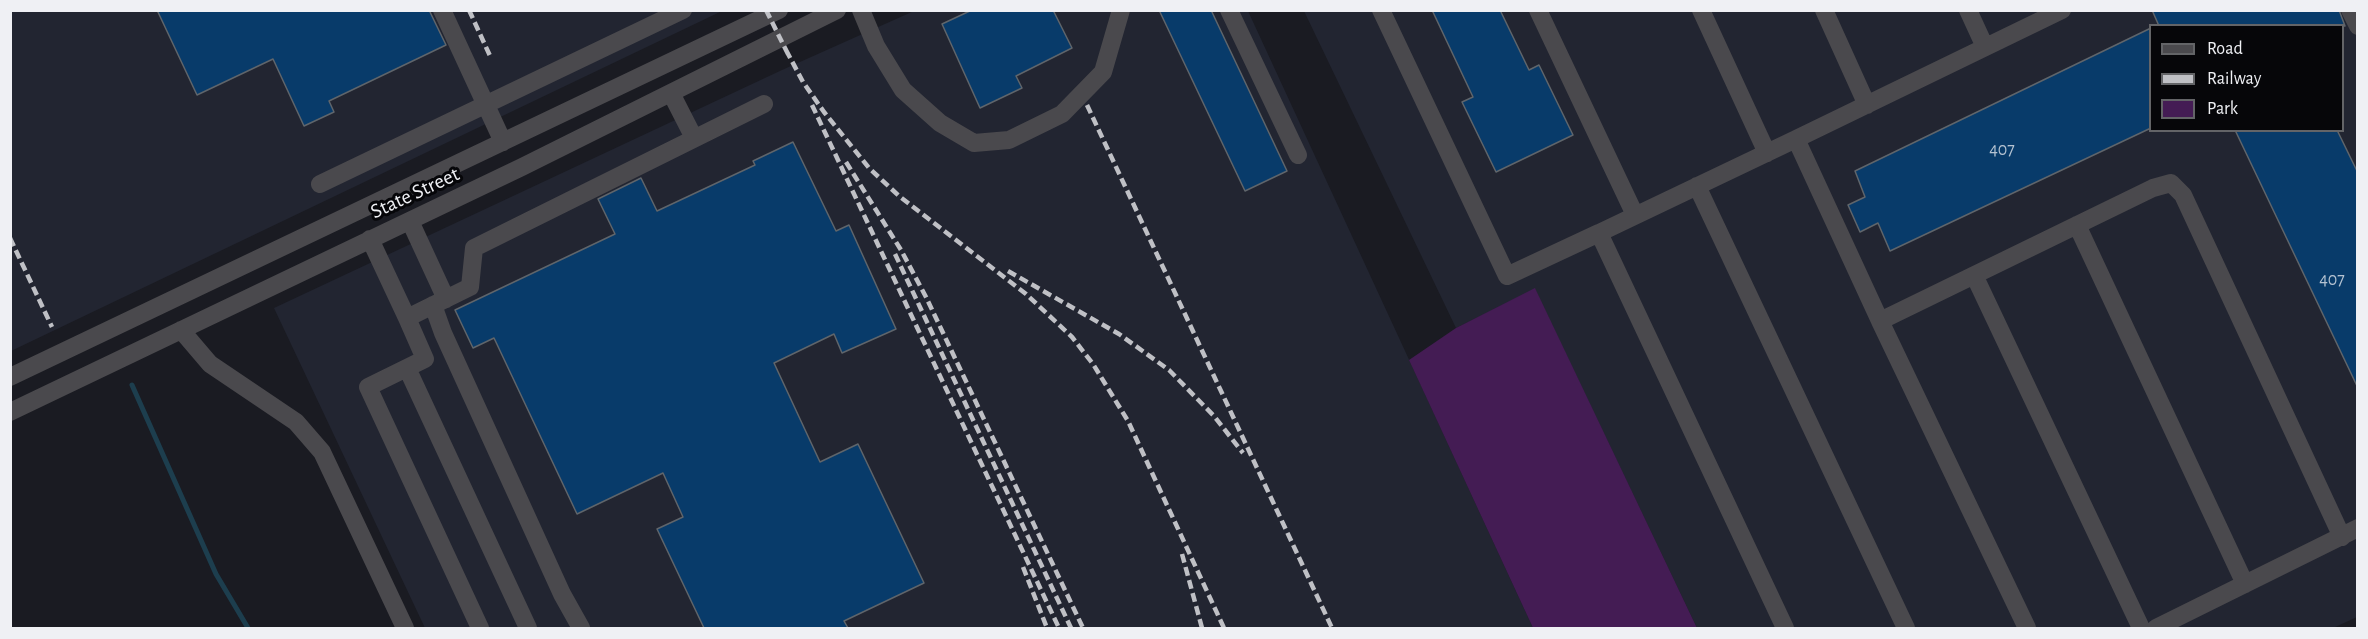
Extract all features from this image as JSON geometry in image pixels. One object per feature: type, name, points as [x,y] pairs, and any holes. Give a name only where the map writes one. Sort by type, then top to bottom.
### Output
[{"type":"street","points":[[442,10],[503,142]]},
{"type":"street","points":[[320,184],[683,10]]},
{"type":"street","name":"State Street","points":[[10,376],[779,10]]},
{"type":"street","name":"State Street","points":[[10,412],[410,220],[837,10]]},
{"type":"street","points":[[861,10],[876,46],[903,90],[940,123],[974,143],[1009,140],[1062,114],[1103,72],[1121,10]]},
{"type":"street","points":[[1229,10],[1298,155]]},
{"type":"street","points":[[1380,10],[1507,276],[2062,10]]},
{"type":"street","points":[[1538,10],[1635,215]]},
{"type":"street","points":[[1701,10],[1767,153]]},
{"type":"street","points":[[1824,10],[1867,105]]},
{"type":"street","points":[[1968,10],[1985,47]]},
{"type":"street","points":[[2350,10],[2358,26]]},
{"type":"street","points":[[671,93],[694,138]]},
{"type":"street","points":[[407,318],[470,287],[474,248],[764,104]]},
{"type":"street","points":[[1796,139],[2026,628]]},
{"type":"street","points":[[1880,321],[1975,277],[2153,188],[2171,183],[2183,195],[2350,533],[2156,628]]},
{"type":"street","points":[[1697,186],[1906,628]]},
{"type":"street","points":[[410,220],[439,302],[447,344],[562,594],[581,628]]},
{"type":"street","points":[[2078,225],[2246,584]]},
{"type":"street","points":[[1599,233],[1785,628]]},
{"type":"street","points":[[370,239],[425,359],[368,387],[480,628]]},
{"type":"street","points":[[1975,277],[2141,628]]},
{"type":"street","points":[[181,330],[210,364],[296,422],[322,452],[405,628]]},
{"type":"street","points":[[407,368],[528,628]]},
{"type":"shaded area","points":[[11,11],[722,11],[11,351]]},
{"type":"shaded area","points":[[914,11],[1248,11],[1533,628],[425,628],[274,308],[782,70]]},
{"type":"shaded area","points":[[1304,11],[2357,11],[2357,617],[2333,628],[1697,628],[1535,289],[1456,328]]},
{"type":"green space","points":[[1535,288],[1697,628],[1533,628],[1409,360],[1456,328]]},
{"type":"building","points":[[157,10],[429,10],[446,45],[329,101],[334,112],[304,126],[273,59],[197,95]]},
{"type":"building","points":[[972,10],[1053,10],[1072,48],[1016,76],[1022,88],[980,108],[942,24]]},
{"type":"building","points":[[1159,10],[1211,10],[1287,171],[1245,191]]},
{"type":"building","points":[[1432,10],[1500,10],[1529,70],[1539,65],[1573,135],[1496,172],[1462,102],[1473,97]]},
{"type":"building","points":[[2152,10],[2339,10],[2345,26],[2344,24],[2158,24]]},
{"type":"building","points":[[2149,29],[2149,129],[1890,251],[1878,223],[1860,232],[1848,205],[1865,197],[1855,171]]},
{"type":"building","points":[[2236,132],[2338,132],[2358,173],[2358,388]]},
{"type":"building","points":[[793,142],[836,231],[849,225],[896,329],[842,353],[834,334],[774,363],[820,462],[858,444],[924,583],[844,621],[848,628],[704,628],[657,529],[683,517],[663,473],[577,514],[494,338],[473,348],[455,310],[615,234],[598,199],[641,178],[657,211],[755,165],[753,161]]},
{"type":"waterway","points":[[132,385],[216,574],[248,628]]},
{"type":"railway","points":[[469,10],[491,58]]},
{"type":"railway","points":[[766,10],[789,56]]},
{"type":"railway","points":[[786,50],[803,82],[824,112],[869,168],[899,196],[1026,294],[1072,337],[1093,364],[1128,421],[1224,628]]},
{"type":"railway","points":[[812,105],[1059,628]]},
{"type":"railway","points":[[1087,105],[1332,628]]},
{"type":"railway","points":[[846,162],[901,250],[926,297],[1083,628]]},
{"type":"railway","points":[[10,238],[52,327]]},
{"type":"railway","points":[[895,254],[1071,628]]},
{"type":"railway","points":[[1008,271],[1119,334],[1169,370],[1214,416],[1243,453]]},
{"type":"railway","points":[[1182,554],[1202,628]]},
{"type":"railway","points":[[1023,567],[1047,628]]}]
